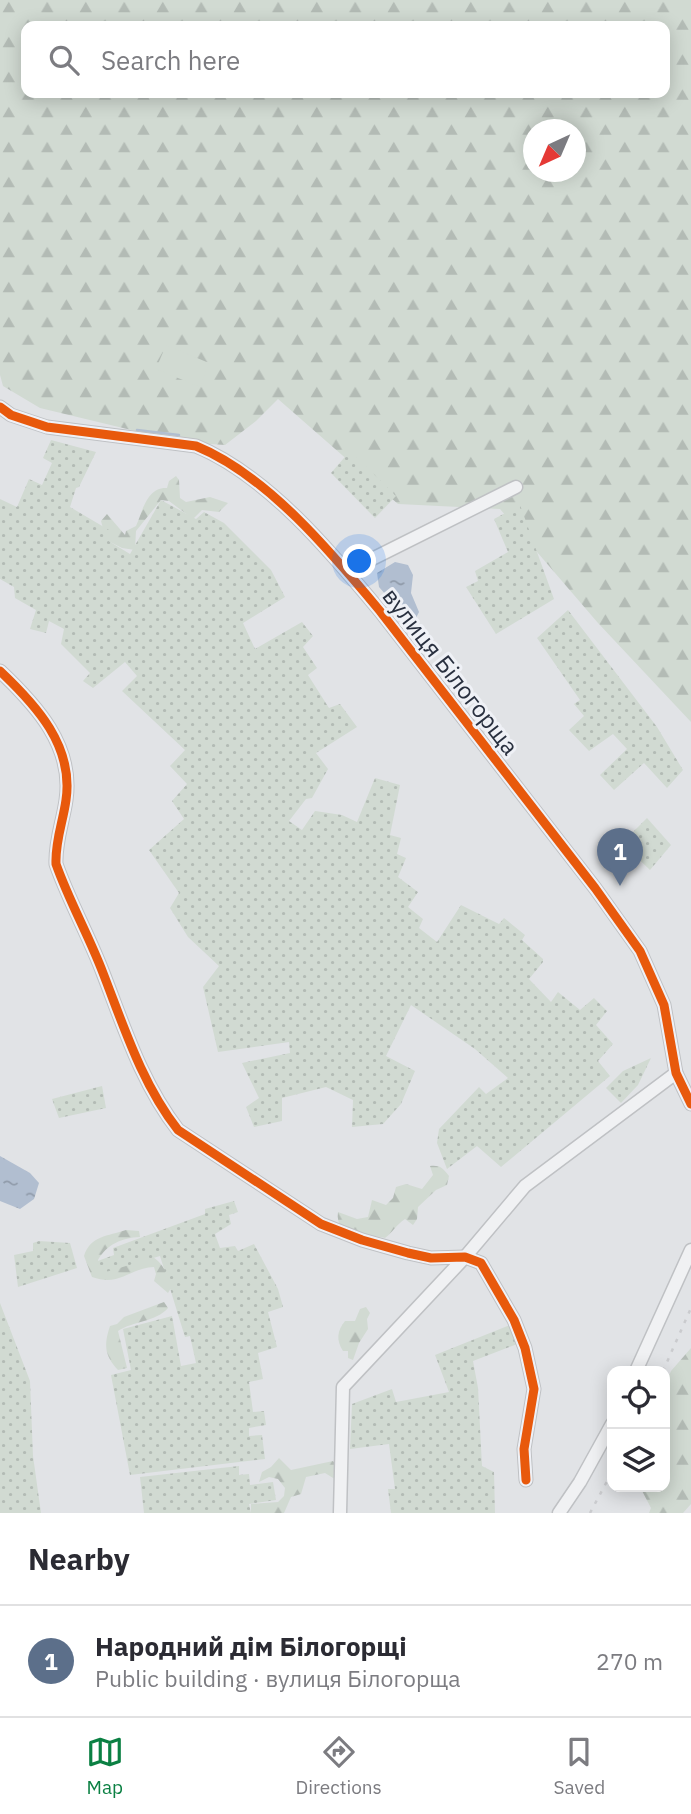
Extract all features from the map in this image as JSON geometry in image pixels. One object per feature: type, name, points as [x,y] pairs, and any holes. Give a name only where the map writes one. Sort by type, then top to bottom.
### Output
[{"type":"street","name":"вулиця Білогорща","points":[[0,407],[11,415],[47,427],[197,446],[217,454],[264,490],[349,573],[445,693],[640,951],[664,1005],[676,1073],[691,1104]]},
{"type":"street","name":"вулиця Білогорща","points":[[349,573],[516,487]]},
{"type":"street","points":[[0,671],[46,722],[62,751],[67,790],[55,850],[56,864],[138,1060],[178,1130],[321,1224],[362,1240],[408,1253],[431,1258],[465,1257],[481,1263],[514,1320],[525,1348],[534,1389],[524,1449],[526,1480]]},
{"type":"street","points":[[340,1513],[343,1387],[465,1257],[525,1186],[676,1073]]},
{"type":"street","points":[[638,1366],[691,1250]]},
{"type":"street","points":[[559,1513],[580,1482],[609,1429]]},
{"type":"green space","points":[[0,0],[691,0],[691,722],[598,623],[500,509],[398,504],[278,399],[256,421],[225,445],[181,442],[40,408],[3,386],[0,375]]},
{"type":"green space","points":[[166,345],[209,363],[200,387],[156,369]]},
{"type":"green space","points":[[51,440],[96,452],[79,487],[76,488],[70,507],[109,530],[107,540],[130,554],[161,500],[196,519],[204,512],[224,523],[271,570],[285,597],[243,623],[255,649],[302,622],[313,636],[303,647],[317,668],[308,675],[329,708],[340,704],[357,727],[316,753],[328,769],[312,798],[306,799],[289,821],[302,830],[315,811],[342,815],[357,822],[375,778],[400,785],[390,835],[401,838],[397,854],[406,858],[398,877],[418,892],[408,907],[423,919],[419,928],[437,942],[461,905],[499,924],[504,918],[525,935],[522,940],[543,959],[529,979],[551,1002],[558,992],[580,1010],[594,998],[607,1011],[596,1025],[613,1044],[598,1061],[610,1076],[501,1167],[477,1146],[447,1169],[437,1143],[439,1129],[479,1087],[486,1094],[508,1078],[475,1049],[411,1005],[386,1056],[415,1071],[401,1104],[383,1124],[352,1127],[353,1100],[326,1087],[282,1098],[282,1121],[254,1127],[246,1107],[259,1098],[242,1063],[290,1053],[289,1042],[218,1052],[203,987],[219,966],[188,937],[170,908],[179,893],[149,850],[184,819],[172,801],[187,784],[170,766],[185,750],[122,691],[137,676],[125,662],[93,688],[83,681],[90,673],[61,644],[64,629],[49,621],[46,633],[30,629],[36,610],[15,598],[14,587],[0,579],[0,499],[17,507],[29,479],[42,485],[52,463],[43,458]]},
{"type":"green space","points":[[350,451],[396,496],[375,518],[331,473]]},
{"type":"green space","points":[[176,476],[179,480],[180,498],[186,502],[210,497],[228,503],[219,512],[202,510],[193,519],[169,501],[161,500],[136,531],[135,550],[122,548],[106,540],[101,521],[107,514],[125,535],[126,531],[136,526],[150,495],[167,488],[169,481]]},
{"type":"green space","points":[[520,505],[554,599],[496,634],[466,587],[478,581],[475,571],[508,552],[494,519]]},
{"type":"green space","points":[[568,610],[657,727],[683,770],[667,788],[644,763],[614,790],[600,775],[627,749],[613,734],[589,751],[569,730],[584,716],[574,704],[580,700],[537,638]]},
{"type":"green space","points":[[647,818],[671,845],[650,870],[622,843]]},
{"type":"green space","points":[[651,1058],[638,1085],[621,1103],[606,1088],[623,1071]]},
{"type":"green space","points":[[102,1086],[106,1108],[59,1118],[52,1099]]},
{"type":"green space","points":[[430,1166],[445,1171],[449,1176],[447,1185],[436,1190],[418,1207],[417,1219],[413,1225],[405,1219],[385,1238],[354,1233],[341,1226],[338,1212],[357,1219],[368,1217],[372,1200],[386,1205],[393,1198],[396,1187],[406,1184],[422,1189],[433,1175]]},
{"type":"green space","points":[[234,1201],[238,1212],[229,1215],[231,1224],[215,1234],[220,1248],[235,1246],[238,1251],[254,1244],[278,1289],[283,1307],[268,1312],[277,1347],[258,1353],[263,1379],[249,1382],[253,1412],[264,1411],[266,1425],[249,1428],[249,1436],[262,1435],[265,1459],[130,1475],[111,1375],[131,1370],[123,1329],[172,1316],[181,1366],[196,1363],[190,1336],[185,1337],[160,1256],[99,1274],[95,1262],[114,1255],[113,1248],[205,1214],[205,1209]]},
{"type":"green space","points":[[126,1230],[139,1231],[140,1237],[121,1240],[110,1246],[98,1260],[100,1270],[145,1253],[156,1259],[165,1271],[171,1288],[168,1293],[154,1281],[154,1267],[110,1280],[92,1277],[84,1256],[87,1249],[100,1238]]},
{"type":"green space","points":[[33,1243],[70,1243],[77,1268],[18,1287],[14,1255],[33,1251]]},
{"type":"green space","points":[[164,1302],[168,1308],[163,1313],[118,1331],[127,1368],[118,1370],[106,1349],[110,1326],[117,1324],[124,1317]]},
{"type":"green space","points":[[0,1303],[30,1381],[33,1456],[41,1513],[0,1513]]},
{"type":"green space","points":[[366,1307],[370,1313],[367,1319],[368,1329],[353,1360],[348,1358],[348,1351],[343,1351],[341,1347],[339,1332],[345,1321],[355,1321],[360,1309]]},
{"type":"green space","points":[[510,1325],[520,1343],[473,1361],[478,1388],[482,1466],[494,1472],[495,1513],[391,1513],[388,1489],[395,1489],[389,1444],[350,1449],[352,1404],[392,1389],[396,1402],[449,1392],[435,1355]]},
{"type":"green space","points":[[691,1348],[691,1504],[683,1513],[649,1513],[651,1508],[643,1492],[670,1492],[671,1371]]},
{"type":"green space","points":[[279,1458],[291,1470],[333,1461],[338,1468],[338,1481],[325,1473],[306,1477],[301,1494],[291,1497],[284,1513],[251,1513],[251,1504],[278,1502],[284,1496],[285,1488],[278,1479],[269,1477],[259,1482],[262,1472]]},
{"type":"green space","points":[[239,1466],[239,1475],[249,1474],[250,1485],[273,1482],[276,1500],[249,1504],[251,1513],[144,1513],[140,1477]]},
{"type":"water","points":[[395,562],[408,565],[413,575],[411,593],[419,612],[415,620],[408,620],[379,587],[377,573]]},
{"type":"water","points":[[0,1156],[30,1173],[39,1183],[34,1199],[20,1209],[0,1201]]},
{"type":"waterway","points":[[137,430],[179,435]]},
{"type":"railway","points":[[665,1366],[691,1308]]},
{"type":"railway","points":[[590,1513],[607,1481]]},
{"type":"cycle path","points":[[0,407],[11,415],[47,427],[196,446],[248,476],[297,518],[380,611],[595,888],[640,951],[664,1005],[676,1073],[691,1104]]},
{"type":"cycle path","points":[[0,671],[39,713],[58,744],[67,780],[56,864],[135,1054],[165,1112],[178,1130],[321,1224],[362,1240],[408,1253],[431,1258],[465,1257],[481,1263],[514,1320],[525,1348],[534,1389],[524,1449],[526,1480]]},
{"type":"place","name":"Народний дім Білогорщі","points":[[620,886]]}]
